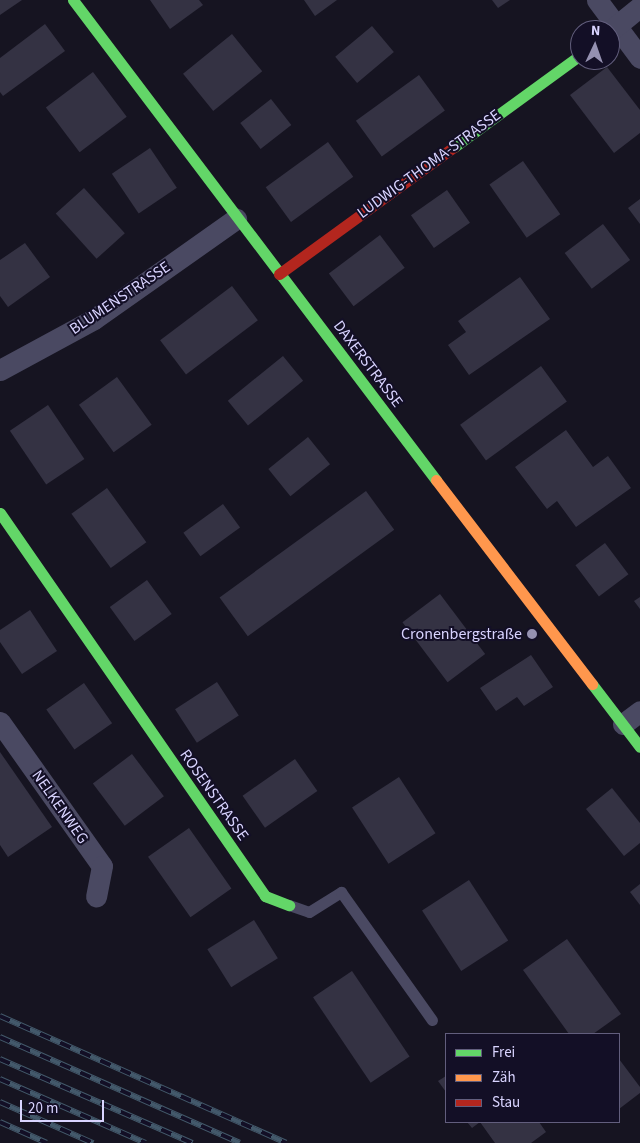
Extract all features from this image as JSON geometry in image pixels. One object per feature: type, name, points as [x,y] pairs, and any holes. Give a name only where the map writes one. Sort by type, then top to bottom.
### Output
[{"type":"street","name":"DAXERSTRASSE","points":[[72,0],[236,219],[640,747]]},
{"type":"street","points":[[597,0],[608,20]]},
{"type":"street","points":[[620,23],[640,8]]},
{"type":"street","points":[[620,36],[640,58]]},
{"type":"street","name":"LUDWIG-THOMA-STRASSE","points":[[279,274],[570,62]]},
{"type":"street","name":"BLUMENSTRASSE","points":[[0,370],[94,319],[236,219]]},
{"type":"street","name":"ROSENSTRASSE","points":[[0,513],[265,896],[289,905]]},
{"type":"street","points":[[623,724],[640,711]]},
{"type":"street","name":"NELKENWEG","points":[[0,722],[102,866],[96,896]]},
{"type":"lane","name":"ROSENSTRASSE","points":[[289,905],[308,912],[341,892],[432,1020]]},
{"type":"building","points":[[0,0],[22,0],[0,15]]},
{"type":"building","points":[[150,0],[199,0],[203,5],[170,29]]},
{"type":"building","points":[[304,0],[337,0],[315,16]]},
{"type":"building","points":[[492,0],[510,0],[498,8]]},
{"type":"building","points":[[45,24],[65,51],[3,96],[0,92],[0,58]]},
{"type":"building","points":[[372,26],[394,52],[357,83],[335,57]]},
{"type":"building","points":[[232,34],[262,71],[213,111],[183,74]]},
{"type":"building","points":[[603,70],[609,70],[640,110],[640,133],[614,153],[570,95]]},
{"type":"building","points":[[93,72],[127,117],[80,152],[46,108]]},
{"type":"building","points":[[419,75],[445,111],[382,156],[356,121]]},
{"type":"building","points":[[271,99],[291,125],[261,149],[240,123]]},
{"type":"building","points":[[328,142],[353,177],[291,222],[266,187]]},
{"type":"building","points":[[150,148],[177,188],[139,214],[112,174]]},
{"type":"building","points":[[523,161],[560,214],[527,238],[489,185]]},
{"type":"building","points":[[84,188],[125,233],[97,259],[56,213]]},
{"type":"building","points":[[447,190],[470,223],[434,248],[411,215]]},
{"type":"building","points":[[640,199],[640,224],[628,208]]},
{"type":"building","points":[[603,224],[630,260],[592,289],[565,253]]},
{"type":"building","points":[[380,235],[405,268],[354,306],[329,274]]},
{"type":"building","points":[[25,243],[50,277],[8,307],[0,296],[0,260]]},
{"type":"building","points":[[520,277],[550,319],[469,375],[448,345],[466,332],[458,321]]},
{"type":"building","points":[[232,286],[258,320],[186,375],[160,340]]},
{"type":"building","points":[[283,356],[303,381],[248,426],[228,401]]},
{"type":"building","points":[[541,366],[567,402],[486,460],[460,425]]},
{"type":"building","points":[[117,377],[152,425],[114,452],[79,405]]},
{"type":"building","points":[[48,405],[84,459],[46,485],[10,431]]},
{"type":"building","points":[[566,430],[593,467],[608,456],[631,488],[576,527],[557,501],[547,509],[515,467]]},
{"type":"building","points":[[308,437],[330,464],[290,496],[268,469]]},
{"type":"building","points":[[107,488],[146,542],[111,568],[71,514]]},
{"type":"building","points":[[366,491],[394,530],[248,636],[220,597]]},
{"type":"building","points":[[223,504],[240,527],[200,556],[183,533]]},
{"type":"building","points":[[605,543],[628,574],[599,596],[575,565]]},
{"type":"building","points":[[147,580],[172,614],[134,641],[110,607]]},
{"type":"building","points":[[440,594],[485,654],[448,682],[402,622]]},
{"type":"building","points":[[640,597],[640,609],[634,601]]},
{"type":"building","points":[[30,610],[57,651],[22,674],[0,642],[0,630]]},
{"type":"building","points":[[531,655],[553,687],[524,706],[517,697],[496,711],[480,688]]},
{"type":"building","points":[[217,682],[239,716],[197,743],[175,709]]},
{"type":"building","points":[[84,683],[112,723],[74,750],[46,709]]},
{"type":"building","points":[[0,752],[52,827],[8,857],[0,845]]},
{"type":"building","points":[[132,754],[164,796],[125,826],[93,783]]},
{"type":"building","points":[[295,759],[317,791],[265,828],[243,796]]},
{"type":"building","points":[[399,777],[435,833],[389,864],[352,807]]},
{"type":"building","points":[[612,788],[640,823],[640,843],[624,856],[586,809]]},
{"type":"building","points":[[189,828],[231,889],[190,917],[148,857]]},
{"type":"building","points":[[469,880],[508,940],[461,971],[422,910]]},
{"type":"building","points":[[640,884],[640,905],[630,892]]},
{"type":"building","points":[[254,920],[278,958],[231,987],[207,949]]},
{"type":"building","points":[[567,939],[621,1014],[594,1033],[568,1033],[523,970]]},
{"type":"building","points":[[352,971],[410,1056],[371,1083],[313,997]]},
{"type":"building","points":[[620,1060],[640,1087],[640,1093],[620,1108]]},
{"type":"building","points":[[445,1077],[445,1091],[438,1081]]},
{"type":"building","points":[[468,1123],[479,1123],[472,1128]]},
{"type":"building","points":[[481,1123],[540,1123],[546,1132],[531,1143],[495,1143]]},
{"type":"railway","points":[[0,1016],[286,1143]]},
{"type":"railway","points":[[0,1037],[240,1143]]},
{"type":"railway","points":[[0,1059],[192,1143]]},
{"type":"railway","points":[[0,1079],[146,1143]]},
{"type":"railway","points":[[0,1102],[93,1143]]},
{"type":"railway","points":[[0,1122],[47,1143]]},
{"type":"traffic: fast","points":[[73,0],[436,480]]},
{"type":"traffic: fast","points":[[454,147],[570,62]]},
{"type":"traffic: fast","points":[[0,513],[265,896],[289,905]]},
{"type":"traffic: fast","points":[[592,684],[640,747]]},
{"type":"traffic: slow","points":[[436,480],[592,684]]},
{"type":"traffic: jam","points":[[279,274],[454,147]]},
{"type":"place","name":"Cronenbergstraße","points":[[532,634]]}]
